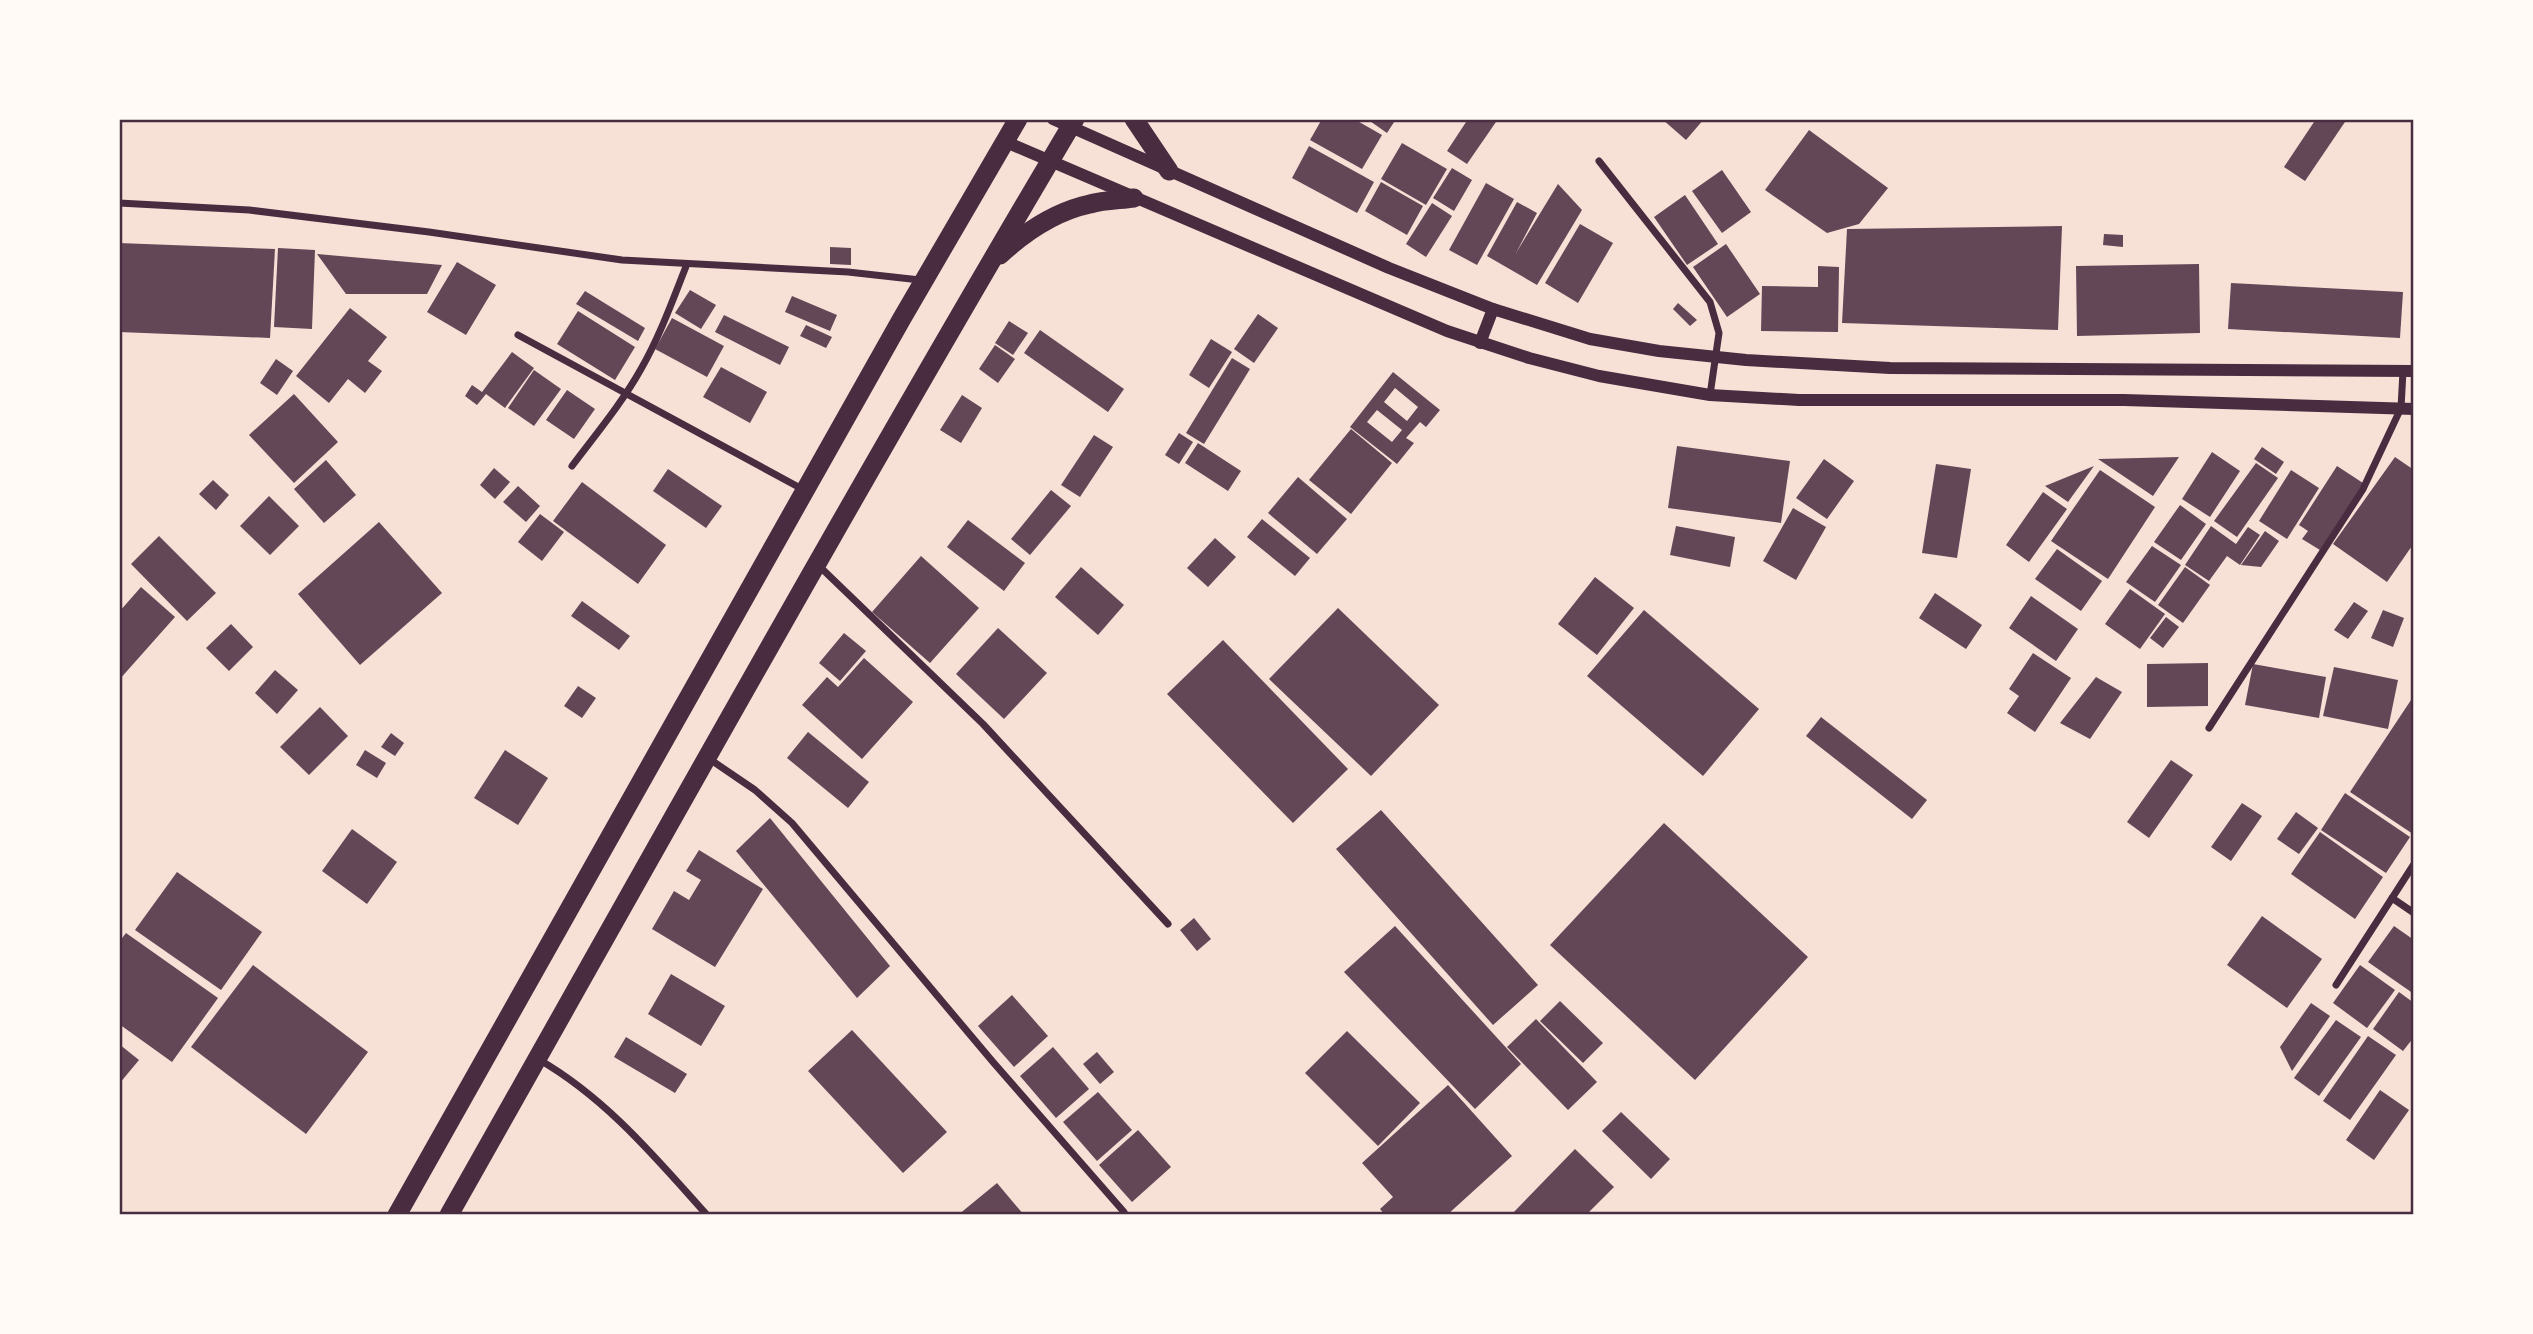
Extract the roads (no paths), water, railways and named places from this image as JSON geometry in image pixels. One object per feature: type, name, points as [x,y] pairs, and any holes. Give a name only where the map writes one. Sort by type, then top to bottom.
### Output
[{"type":"highway","points":[[397,1215],[924,280],[1018,119]]},
{"type":"highway","points":[[1134,119],[1169,171]]},
{"type":"highway","points":[[449,1215],[816,564],[1048,162],[1066,122]]},
{"type":"highway","points":[[986,268],[1018,238],[1052,218],[1089,204],[1134,198]]},
{"type":"street","points":[[1066,122],[1169,171],[1389,268],[1493,309],[1590,339],[1659,351],[1717,357],[1890,368],[2409,371],[2408,409],[2363,489],[2209,728]]},
{"type":"street","points":[[1006,142],[1299,270],[1480,343],[1599,376],[1710,395],[1799,400],[2124,400],[2408,409]]},
{"type":"street","points":[[1599,161],[1710,302],[1719,332],[1710,395]]},
{"type":"street","points":[[119,203],[249,211],[429,232],[622,260],[848,272],[924,280]]},
{"type":"street","points":[[572,466],[626,393],[656,341],[687,264]]},
{"type":"street","points":[[1480,343],[1493,309]]},
{"type":"street","points":[[518,335],[805,491]]},
{"type":"street","points":[[816,564],[983,724],[1168,924]]},
{"type":"street","points":[[707,757],[755,790],[792,822],[993,1062],[1124,1212]]},
{"type":"street","points":[[2336,985],[2414,864]]},
{"type":"street","points":[[2392,898],[2414,913]]},
{"type":"street","points":[[537,1058],[585,1089],[614,1114],[707,1215]]}]
